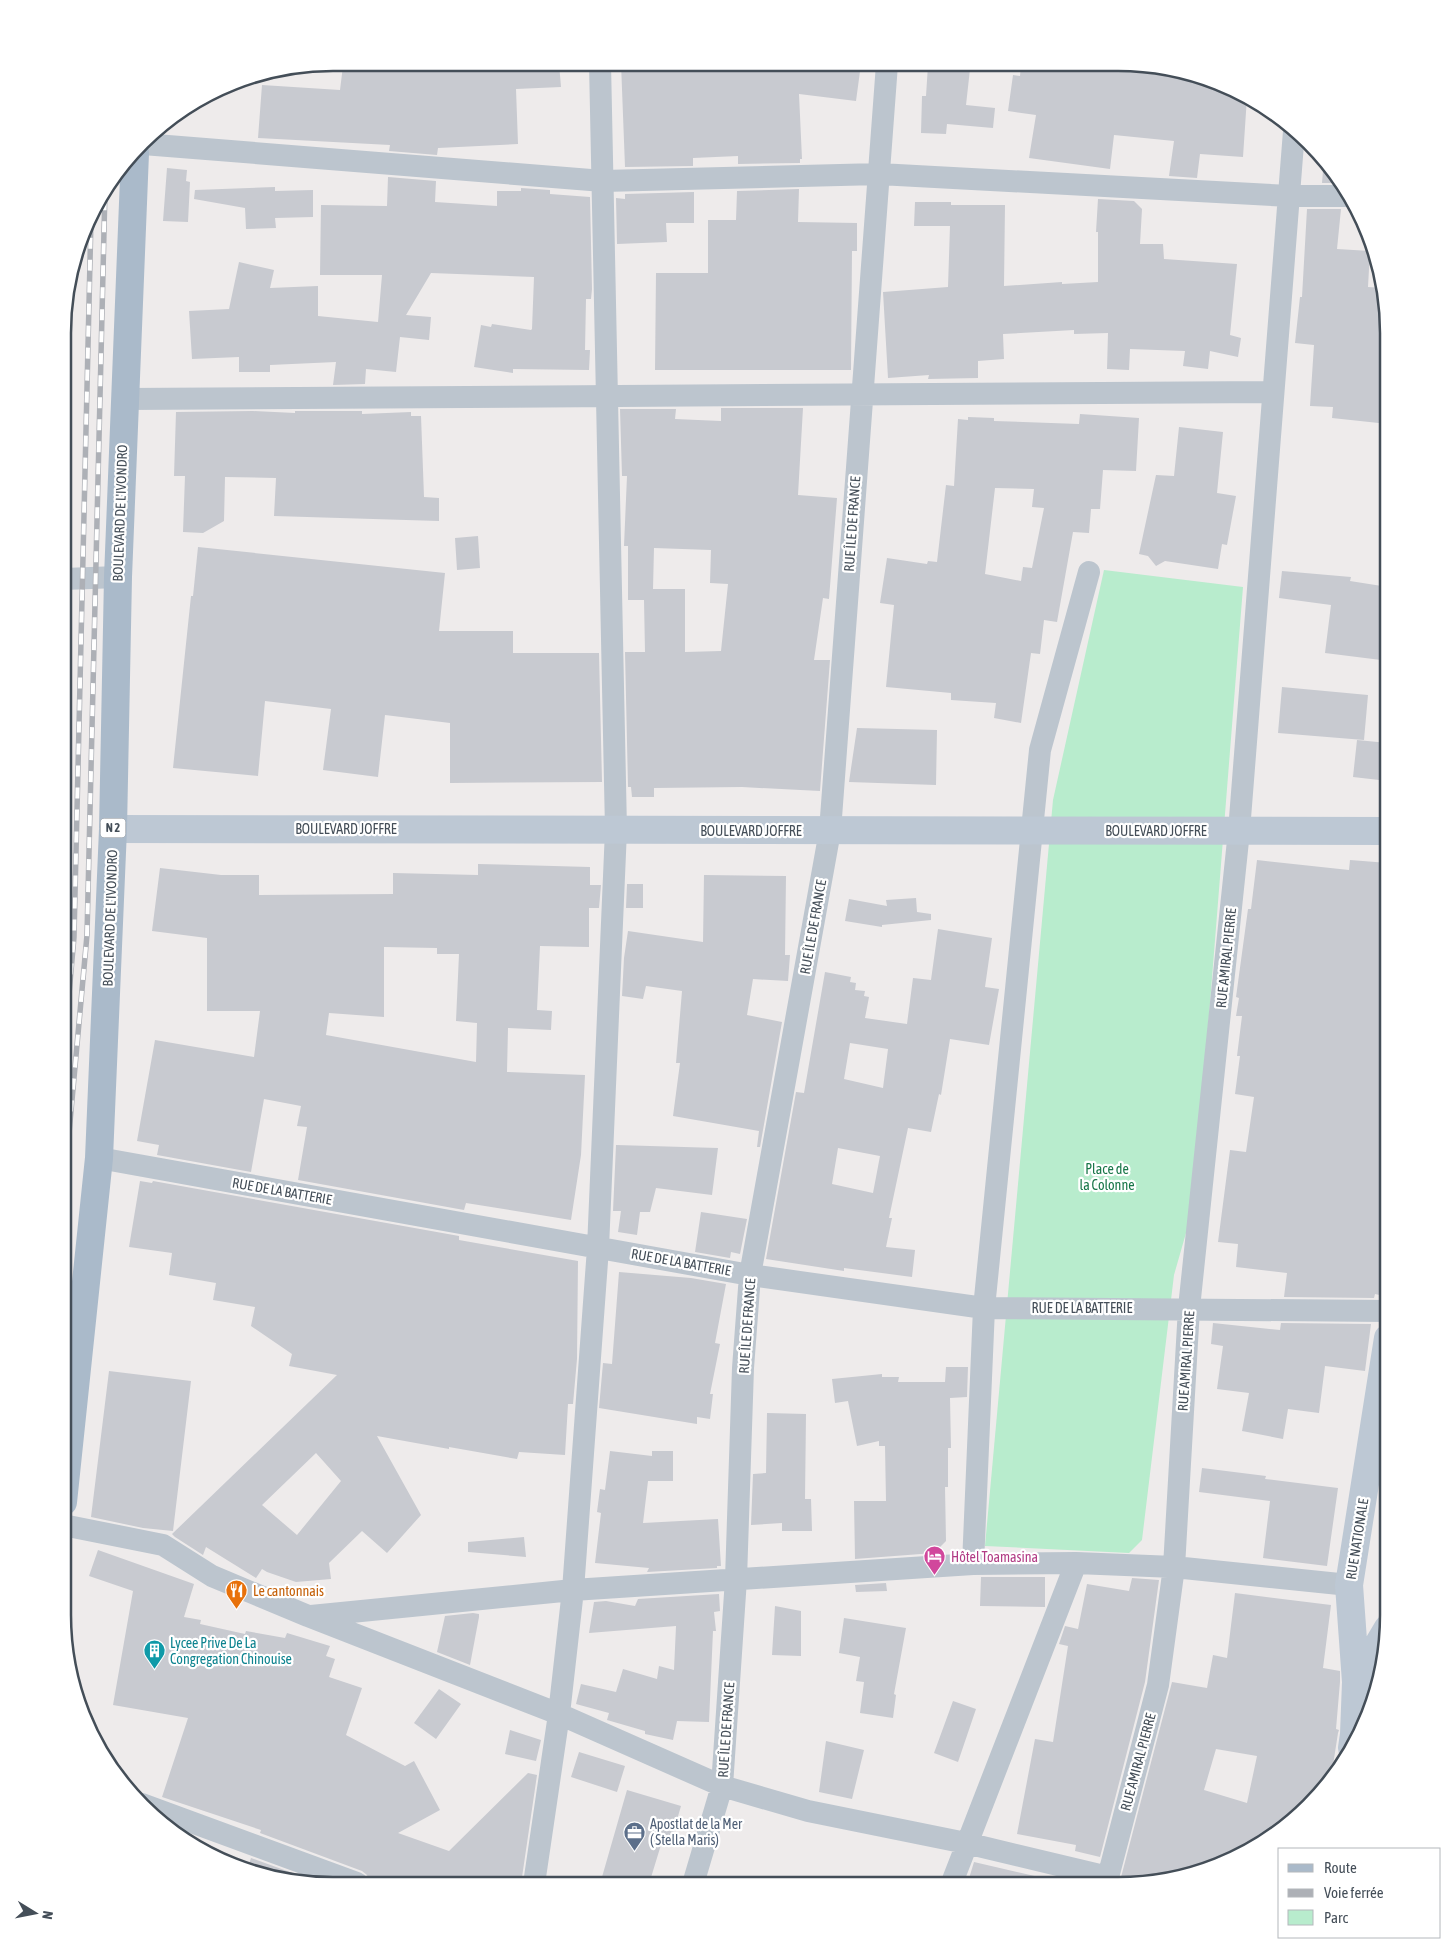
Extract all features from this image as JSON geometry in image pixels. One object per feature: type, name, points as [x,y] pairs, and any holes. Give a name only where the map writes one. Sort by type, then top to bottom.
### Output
[{"type":"main road","name":"BOULEVARD DE L'IVONDRO","points":[[71,1426],[99,1158],[113,829],[118,577],[135,162]]},
{"type":"street","points":[[535,1877],[573,1590],[598,1248],[616,830],[600,71]]},
{"type":"street","name":"RUE ÎLE DE FRANCE","points":[[695,1877],[722,1786],[736,1579],[743,1368],[750,1275],[830,831],[886,71]]},
{"type":"street","name":"RUE AMIRAL PIERRE","points":[[1108,1877],[1158,1685],[1174,1567],[1190,1308],[1239,831],[1293,138]]},
{"type":"street","points":[[151,145],[603,181],[878,174],[1289,196],[1341,196]]},
{"type":"street","points":[[125,399],[1273,392]]},
{"type":"street","points":[[973,1564],[984,1308],[1040,750],[1089,572]]},
{"type":"street","points":[[71,579],[118,577]]},
{"type":"street","name":"BOULEVARD JOFFRE","points":[[113,829],[1380,831]]},
{"type":"street","name":"RUE DE LA BATTERIE","points":[[99,1158],[750,1275],[984,1308],[1380,1311]]},
{"type":"street","name":"RUE NATIONALE","points":[[1354,1728],[1356,1682],[1349,1585],[1380,1389]]},
{"type":"street","points":[[71,1527],[163,1545],[212,1576],[308,1616],[558,1714],[722,1786],[808,1811],[966,1843],[1092,1877]]},
{"type":"street","points":[[308,1616],[573,1590],[973,1564],[1076,1563],[1174,1567],[1349,1585]]},
{"type":"street","points":[[954,1877],[1076,1563]]},
{"type":"street","points":[[1356,1682],[1378,1644]]},
{"type":"street","points":[[158,1810],[341,1877]]},
{"type":"green space","name":"Place de la Colonne","points":[[1104,570],[1243,587],[1194,1205],[1174,1275],[1142,1540],[1129,1553],[985,1546],[1053,800]]},
{"type":"building","points":[[342,71],[560,71],[561,87],[516,89],[518,144],[438,148],[437,155],[389,151],[390,145],[258,138],[262,85],[340,90]]},
{"type":"building","points":[[621,71],[860,71],[856,101],[799,94],[802,159],[800,159],[800,163],[738,164],[738,156],[693,158],[693,166],[625,167]]},
{"type":"building","points":[[928,71],[970,71],[966,105],[995,108],[993,128],[947,124],[946,134],[921,133],[922,96],[926,96]]},
{"type":"building","points":[[1020,71],[1118,71],[1152,73],[1202,85],[1246,105],[1243,157],[1200,154],[1197,178],[1169,176],[1174,141],[1114,135],[1110,169],[1029,158],[1036,115],[1008,111],[1013,75],[1020,76]]},
{"type":"building","points":[[167,168],[187,170],[186,181],[190,182],[188,222],[163,221]]},
{"type":"building","points":[[1323,170],[1332,183],[1322,183]]},
{"type":"building","points":[[388,177],[436,181],[435,202],[497,206],[497,191],[521,191],[521,188],[550,190],[550,194],[590,197],[592,289],[591,299],[586,299],[585,350],[590,350],[589,370],[513,369],[513,373],[474,367],[481,325],[491,327],[492,324],[532,329],[534,277],[431,273],[406,315],[431,317],[429,340],[400,337],[396,372],[366,369],[365,384],[333,385],[336,362],[270,365],[270,372],[239,372],[239,357],[192,359],[189,311],[229,309],[239,262],[274,270],[270,288],[318,286],[318,316],[378,322],[382,275],[320,275],[321,205],[387,206]]},
{"type":"building","points":[[275,187],[275,191],[313,190],[313,217],[275,218],[276,228],[246,229],[245,208],[194,199],[195,190]]},
{"type":"building","points":[[799,189],[798,222],[857,223],[857,251],[852,251],[851,370],[655,370],[656,273],[708,273],[708,220],[736,220],[737,191]]},
{"type":"building","points":[[694,192],[694,223],[666,223],[667,242],[617,244],[616,198],[625,199],[625,194]]},
{"type":"building","points":[[1098,199],[1134,201],[1142,209],[1140,244],[1163,244],[1164,259],[1237,264],[1230,335],[1241,338],[1238,357],[1210,351],[1208,369],[1183,366],[1185,351],[1130,349],[1129,370],[1107,369],[1108,333],[1074,334],[1074,330],[1003,334],[1004,359],[978,361],[978,378],[928,379],[929,375],[888,378],[883,292],[948,287],[950,226],[914,226],[915,202],[951,202],[951,205],[1005,205],[1004,286],[1062,282],[1062,284],[1098,282],[1098,232],[1096,232]]},
{"type":"building","points":[[1307,209],[1341,209],[1337,249],[1367,251],[1369,260],[1368,287],[1376,288],[1380,333],[1380,423],[1332,418],[1333,407],[1310,406],[1314,345],[1295,343],[1300,297],[1302,297]]},
{"type":"building","points":[[721,408],[803,408],[798,495],[837,498],[829,599],[823,598],[814,660],[830,660],[820,791],[742,787],[654,788],[654,797],[632,797],[631,787],[628,787],[625,652],[645,652],[644,600],[628,600],[628,546],[624,546],[627,476],[622,476],[620,409],[676,409],[675,419],[721,421]],"holes":[[[654,548],[711,550],[710,583],[728,584],[721,651],[685,652],[685,589],[653,589]]]},
{"type":"building","points":[[253,411],[295,413],[295,411],[362,411],[362,414],[411,412],[411,416],[421,416],[424,497],[439,498],[439,521],[274,516],[276,478],[225,477],[224,521],[203,533],[183,532],[185,476],[174,476],[176,412]]},
{"type":"building","points":[[1080,414],[1139,418],[1136,471],[1103,470],[1100,509],[1091,509],[1089,533],[1073,532],[1057,622],[1044,620],[1040,654],[1031,653],[1021,723],[994,718],[996,703],[951,700],[951,693],[886,687],[894,605],[880,603],[887,558],[927,564],[928,561],[937,562],[946,485],[954,486],[958,419],[968,420],[968,417],[994,418],[994,421],[1079,424]],"holes":[[[995,488],[1034,489],[1032,507],[1044,508],[1032,568],[1023,567],[1021,581],[985,574]]]},
{"type":"building","points":[[1179,427],[1223,432],[1217,493],[1236,496],[1227,545],[1222,544],[1218,569],[1165,561],[1156,566],[1148,556],[1139,554],[1156,475],[1174,476]]},
{"type":"building","points":[[478,536],[480,568],[457,570],[455,538]]},
{"type":"building","points":[[198,547],[445,573],[439,631],[513,631],[513,653],[599,653],[602,782],[450,783],[450,723],[385,715],[378,777],[323,770],[331,709],[265,701],[258,776],[173,768]]},
{"type":"building","points":[[1282,571],[1351,577],[1350,581],[1380,586],[1380,660],[1325,653],[1331,605],[1279,598]]},
{"type":"building","points":[[1282,687],[1368,695],[1364,740],[1278,733]]},
{"type":"building","points":[[857,728],[937,730],[936,785],[849,782]]},
{"type":"building","points":[[1357,740],[1380,742],[1380,780],[1353,777]]},
{"type":"building","points":[[1257,860],[1349,870],[1350,860],[1380,862],[1380,1295],[1375,1294],[1374,1298],[1284,1297],[1287,1273],[1236,1267],[1238,1244],[1218,1242],[1230,1150],[1246,1152],[1254,1097],[1235,1094],[1240,1056],[1237,1056],[1242,1016],[1236,1016],[1239,998],[1236,997],[1248,909],[1251,909]]},
{"type":"building","points":[[478,864],[590,867],[590,885],[601,885],[599,908],[589,908],[589,947],[540,946],[537,1010],[552,1011],[551,1030],[508,1028],[507,1072],[585,1075],[581,1155],[571,1220],[466,1203],[464,1210],[298,1180],[307,1127],[297,1126],[301,1106],[264,1099],[251,1172],[157,1155],[159,1145],[137,1141],[155,1040],[254,1057],[260,1011],[207,1011],[207,938],[152,931],[160,868],[221,875],[259,875],[259,895],[393,894],[393,873],[478,875]],"holes":[[[384,947],[437,948],[437,954],[459,954],[456,1021],[477,1023],[476,1062],[326,1035],[329,1013],[384,1017]]]},
{"type":"building","points":[[704,875],[786,876],[785,955],[790,955],[788,981],[753,979],[747,1015],[782,1022],[760,1147],[757,1147],[759,1131],[673,1116],[680,1063],[676,1063],[682,991],[646,986],[643,999],[622,996],[624,958],[628,931],[703,942]]},
{"type":"building","points":[[627,884],[643,884],[643,908],[626,908]]},
{"type":"building","points":[[916,898],[917,912],[931,914],[931,920],[882,925],[882,927],[845,921],[849,899],[887,906],[886,900]]},
{"type":"building","points":[[938,929],[992,938],[985,987],[999,989],[989,1045],[950,1039],[941,1095],[939,1094],[931,1132],[908,1128],[889,1218],[892,1218],[886,1247],[915,1250],[912,1277],[844,1268],[844,1271],[766,1259],[796,1092],[804,1093],[825,972],[851,977],[850,982],[856,983],[855,990],[865,991],[864,996],[869,997],[865,1018],[907,1024],[913,978],[931,980]],"holes":[[[850,1043],[888,1049],[883,1088],[844,1079]],[[838,1148],[880,1156],[873,1193],[832,1184]]]},
{"type":"building","points":[[616,1145],[718,1148],[712,1195],[656,1188],[650,1212],[640,1212],[637,1235],[618,1232],[621,1211],[613,1211]]},
{"type":"building","points":[[140,1181],[152,1183],[153,1181],[459,1236],[459,1240],[578,1261],[577,1359],[573,1404],[568,1404],[565,1455],[519,1452],[517,1459],[377,1436],[421,1515],[387,1553],[362,1531],[329,1563],[331,1579],[296,1582],[262,1569],[256,1578],[206,1547],[203,1555],[172,1534],[337,1375],[289,1366],[292,1354],[251,1326],[255,1307],[213,1300],[216,1283],[169,1275],[172,1253],[129,1247]],"holes":[[[316,1453],[341,1481],[297,1535],[262,1505]]]},
{"type":"building","points":[[701,1212],[747,1219],[740,1254],[731,1252],[730,1258],[695,1252]]},
{"type":"building","points":[[619,1272],[691,1278],[726,1284],[715,1343],[720,1344],[710,1394],[713,1394],[710,1419],[697,1417],[697,1424],[599,1408],[603,1363],[612,1364]]},
{"type":"building","points":[[1213,1323],[1280,1330],[1281,1323],[1371,1324],[1365,1371],[1325,1366],[1319,1413],[1288,1409],[1283,1439],[1242,1431],[1249,1393],[1217,1389],[1223,1346],[1211,1344]]},
{"type":"building","points":[[946,1367],[968,1367],[967,1397],[950,1398],[951,1448],[948,1448],[948,1487],[945,1487],[946,1541],[934,1553],[855,1559],[854,1501],[886,1501],[885,1446],[879,1446],[879,1441],[857,1446],[848,1401],[835,1403],[832,1379],[882,1374],[882,1377],[899,1377],[898,1382],[945,1382]]},
{"type":"building","points":[[109,1371],[191,1381],[173,1531],[143,1528],[91,1517]]},
{"type":"building","points":[[767,1413],[806,1414],[805,1499],[811,1499],[812,1531],[782,1531],[782,1523],[751,1525],[753,1474],[766,1473]]},
{"type":"building","points":[[610,1451],[652,1456],[652,1451],[673,1451],[673,1481],[648,1481],[643,1523],[718,1519],[721,1566],[717,1566],[717,1568],[647,1572],[649,1568],[595,1563],[601,1513],[597,1512],[600,1489],[605,1490]]},
{"type":"building","points":[[1202,1468],[1266,1476],[1265,1479],[1338,1488],[1327,1566],[1263,1558],[1270,1501],[1199,1492]]},
{"type":"building","points":[[524,1537],[526,1557],[468,1552],[468,1542]]},
{"type":"building","points":[[98,1550],[194,1584],[184,1617],[201,1620],[200,1624],[245,1634],[246,1631],[285,1638],[287,1633],[330,1646],[326,1656],[335,1659],[329,1677],[362,1688],[346,1735],[405,1766],[414,1761],[440,1810],[398,1833],[449,1851],[528,1773],[537,1775],[522,1877],[368,1877],[362,1871],[260,1833],[261,1830],[162,1797],[188,1718],[113,1705],[133,1591],[89,1576]]},
{"type":"building","points":[[981,1577],[1045,1577],[1045,1607],[980,1606]]},
{"type":"building","points":[[1132,1578],[1159,1580],[1145,1682],[1100,1857],[1075,1851],[1076,1845],[1017,1834],[1035,1739],[1053,1742],[1068,1646],[1059,1644],[1065,1626],[1078,1629],[1087,1584],[1129,1591]]},
{"type":"building","points":[[886,1583],[887,1591],[856,1592],[855,1585]]},
{"type":"building","points":[[1235,1593],[1331,1605],[1323,1668],[1340,1671],[1336,1729],[1339,1730],[1333,1764],[1315,1788],[1291,1812],[1263,1833],[1234,1850],[1186,1868],[1152,1875],[1121,1877],[1172,1682],[1207,1688],[1213,1655],[1227,1658]],"holes":[[[1216,1749],[1257,1756],[1247,1803],[1204,1790]]]},
{"type":"building","points":[[719,1594],[720,1611],[714,1612],[716,1631],[713,1631],[709,1722],[677,1721],[673,1740],[645,1734],[645,1731],[607,1720],[609,1713],[576,1704],[581,1684],[616,1692],[623,1669],[657,1679],[659,1666],[674,1670],[676,1626],[589,1633],[594,1602],[606,1601],[635,1606],[638,1599]]},
{"type":"building","points":[[775,1606],[801,1611],[801,1656],[772,1655]]},
{"type":"building","points":[[479,1614],[479,1617],[470,1665],[437,1652],[445,1616]]},
{"type":"building","points":[[844,1618],[906,1628],[894,1694],[896,1695],[893,1718],[860,1713],[864,1682],[856,1681],[860,1657],[839,1653]]},
{"type":"building","points":[[439,1689],[461,1704],[436,1739],[414,1723]]},
{"type":"building","points":[[953,1701],[976,1709],[958,1762],[934,1753]]},
{"type":"building","points":[[510,1730],[541,1740],[536,1761],[505,1754]]},
{"type":"building","points":[[826,1741],[864,1750],[852,1799],[819,1792]]},
{"type":"building","name":"Apostlat de la Mer ( Stella Maris)","points":[[579,1752],[625,1766],[617,1792],[571,1777]]},
{"type":"building","name":"Apostlat de la Mer ( Stella Maris)","points":[[627,1790],[681,1806],[672,1837],[664,1835],[651,1877],[602,1877]]},
{"type":"building","points":[[251,1858],[297,1875],[265,1868],[249,1863]]},
{"type":"building","points":[[974,1862],[1039,1877],[969,1877]]},
{"type":"railway","points":[[71,1111],[87,935],[105,205]]},
{"type":"railway","points":[[71,971],[74,937],[91,234]]},
{"type":"place","name":"Hôtel Toamasina","points":[[935,1576]]},
{"type":"place","name":"Le cantonnais","points":[[237,1610]]},
{"type":"place","name":"Lycee Prive De La Congregation Chinouise","points":[[154,1670]]},
{"type":"place","name":"Apostlat de la Mer ( Stella Maris)","points":[[634,1851]]}]
